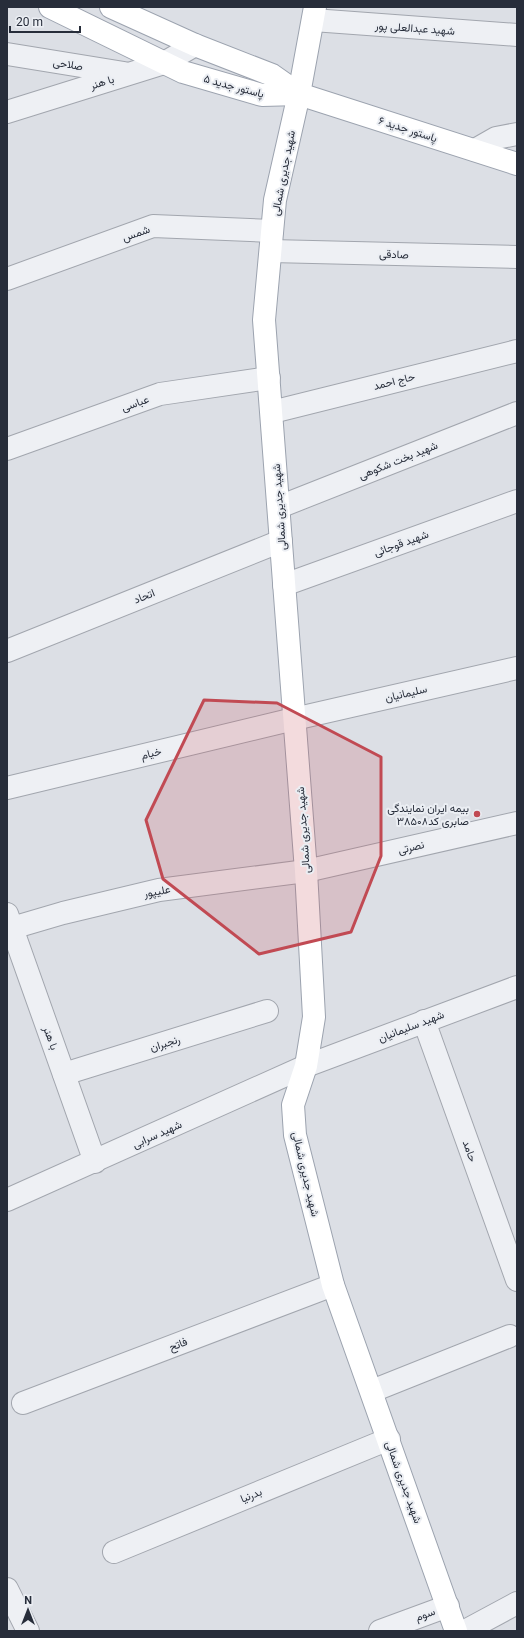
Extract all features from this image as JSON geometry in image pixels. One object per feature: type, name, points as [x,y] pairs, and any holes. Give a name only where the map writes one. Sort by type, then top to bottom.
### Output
[{"type":"main road","name":"پاستور جدید ۵","points":[[50,7],[182,72],[262,95],[299,94]]},
{"type":"main road","name":"پاستور جدید ۵","points":[[112,7],[195,45],[272,75],[299,94]]},
{"type":"main road","name":"شهید جدیری شمالی","points":[[314,14],[299,94],[275,200],[264,320],[306,870],[314,1017],[306,1066],[293,1105],[295,1135],[334,1285],[456,1631]]},
{"type":"main road","name":"پاستور جدید ۶","points":[[299,94],[517,164]]},
{"type":"street","name":"شهید عبدالعلی پور","points":[[314,14],[517,35]]},
{"type":"street","name":"با هنر","points":[[7,112],[164,63],[195,45]]},
{"type":"street","name":"صلاحی","points":[[7,54],[129,74]]},
{"type":"street","points":[[475,150],[496,138],[517,134]]},
{"type":"street","name":"شمس","points":[[7,279],[153,226],[272,241]]},
{"type":"street","name":"صادقی","points":[[272,241],[517,258]]},
{"type":"street","name":"حاج احمد","points":[[272,412],[517,351]]},
{"type":"street","name":"عباسی","points":[[7,449],[160,394],[269,378]]},
{"type":"street","name":"شهید بخت شکوهی","points":[[279,507],[517,413]]},
{"type":"street","name":"شهید قوجائی","points":[[284,585],[517,501]]},
{"type":"street","name":"اتحاد","points":[[7,651],[281,541]]},
{"type":"street","name":"سلیمانیان","points":[[294,719],[517,668]]},
{"type":"street","name":"خیام","points":[[7,788],[294,719]]},
{"type":"street","name":"نصرتی","points":[[306,870],[517,823]]},
{"type":"street","name":"علیپور","points":[[9,921],[63,913],[159,890],[306,870]]},
{"type":"street","name":"با هنر","points":[[9,921],[95,1162]]},
{"type":"street","name":"شهید سلیمانیان","points":[[306,1066],[517,987]]},
{"type":"street","name":"رنجبران","points":[[64,1074],[267,1011]]},
{"type":"street","name":"حامد","points":[[424,1021],[517,1280]]},
{"type":"street","name":"شهید سرابی","points":[[7,1200],[95,1162],[306,1066]]},
{"type":"street","name":"فاتح","points":[[23,1403],[334,1285]]},
{"type":"street","points":[[372,1391],[510,1336]]},
{"type":"street","name":"بدرنیا","points":[[114,1552],[389,1439]]},
{"type":"street","points":[[7,1589],[28,1631]]},
{"type":"street","points":[[465,1631],[517,1604]]},
{"type":"street","name":"سوم","points":[[380,1631],[448,1606]]},
{"type":"highlighted area","points":[[204,700],[277,703],[381,757],[381,856],[351,932],[259,954],[163,879],[146,820]]},
{"type":"place","name":"بیمه ایران نمایندگی صابری کد۳۸۵۰۸","points":[[477,814]]}]
